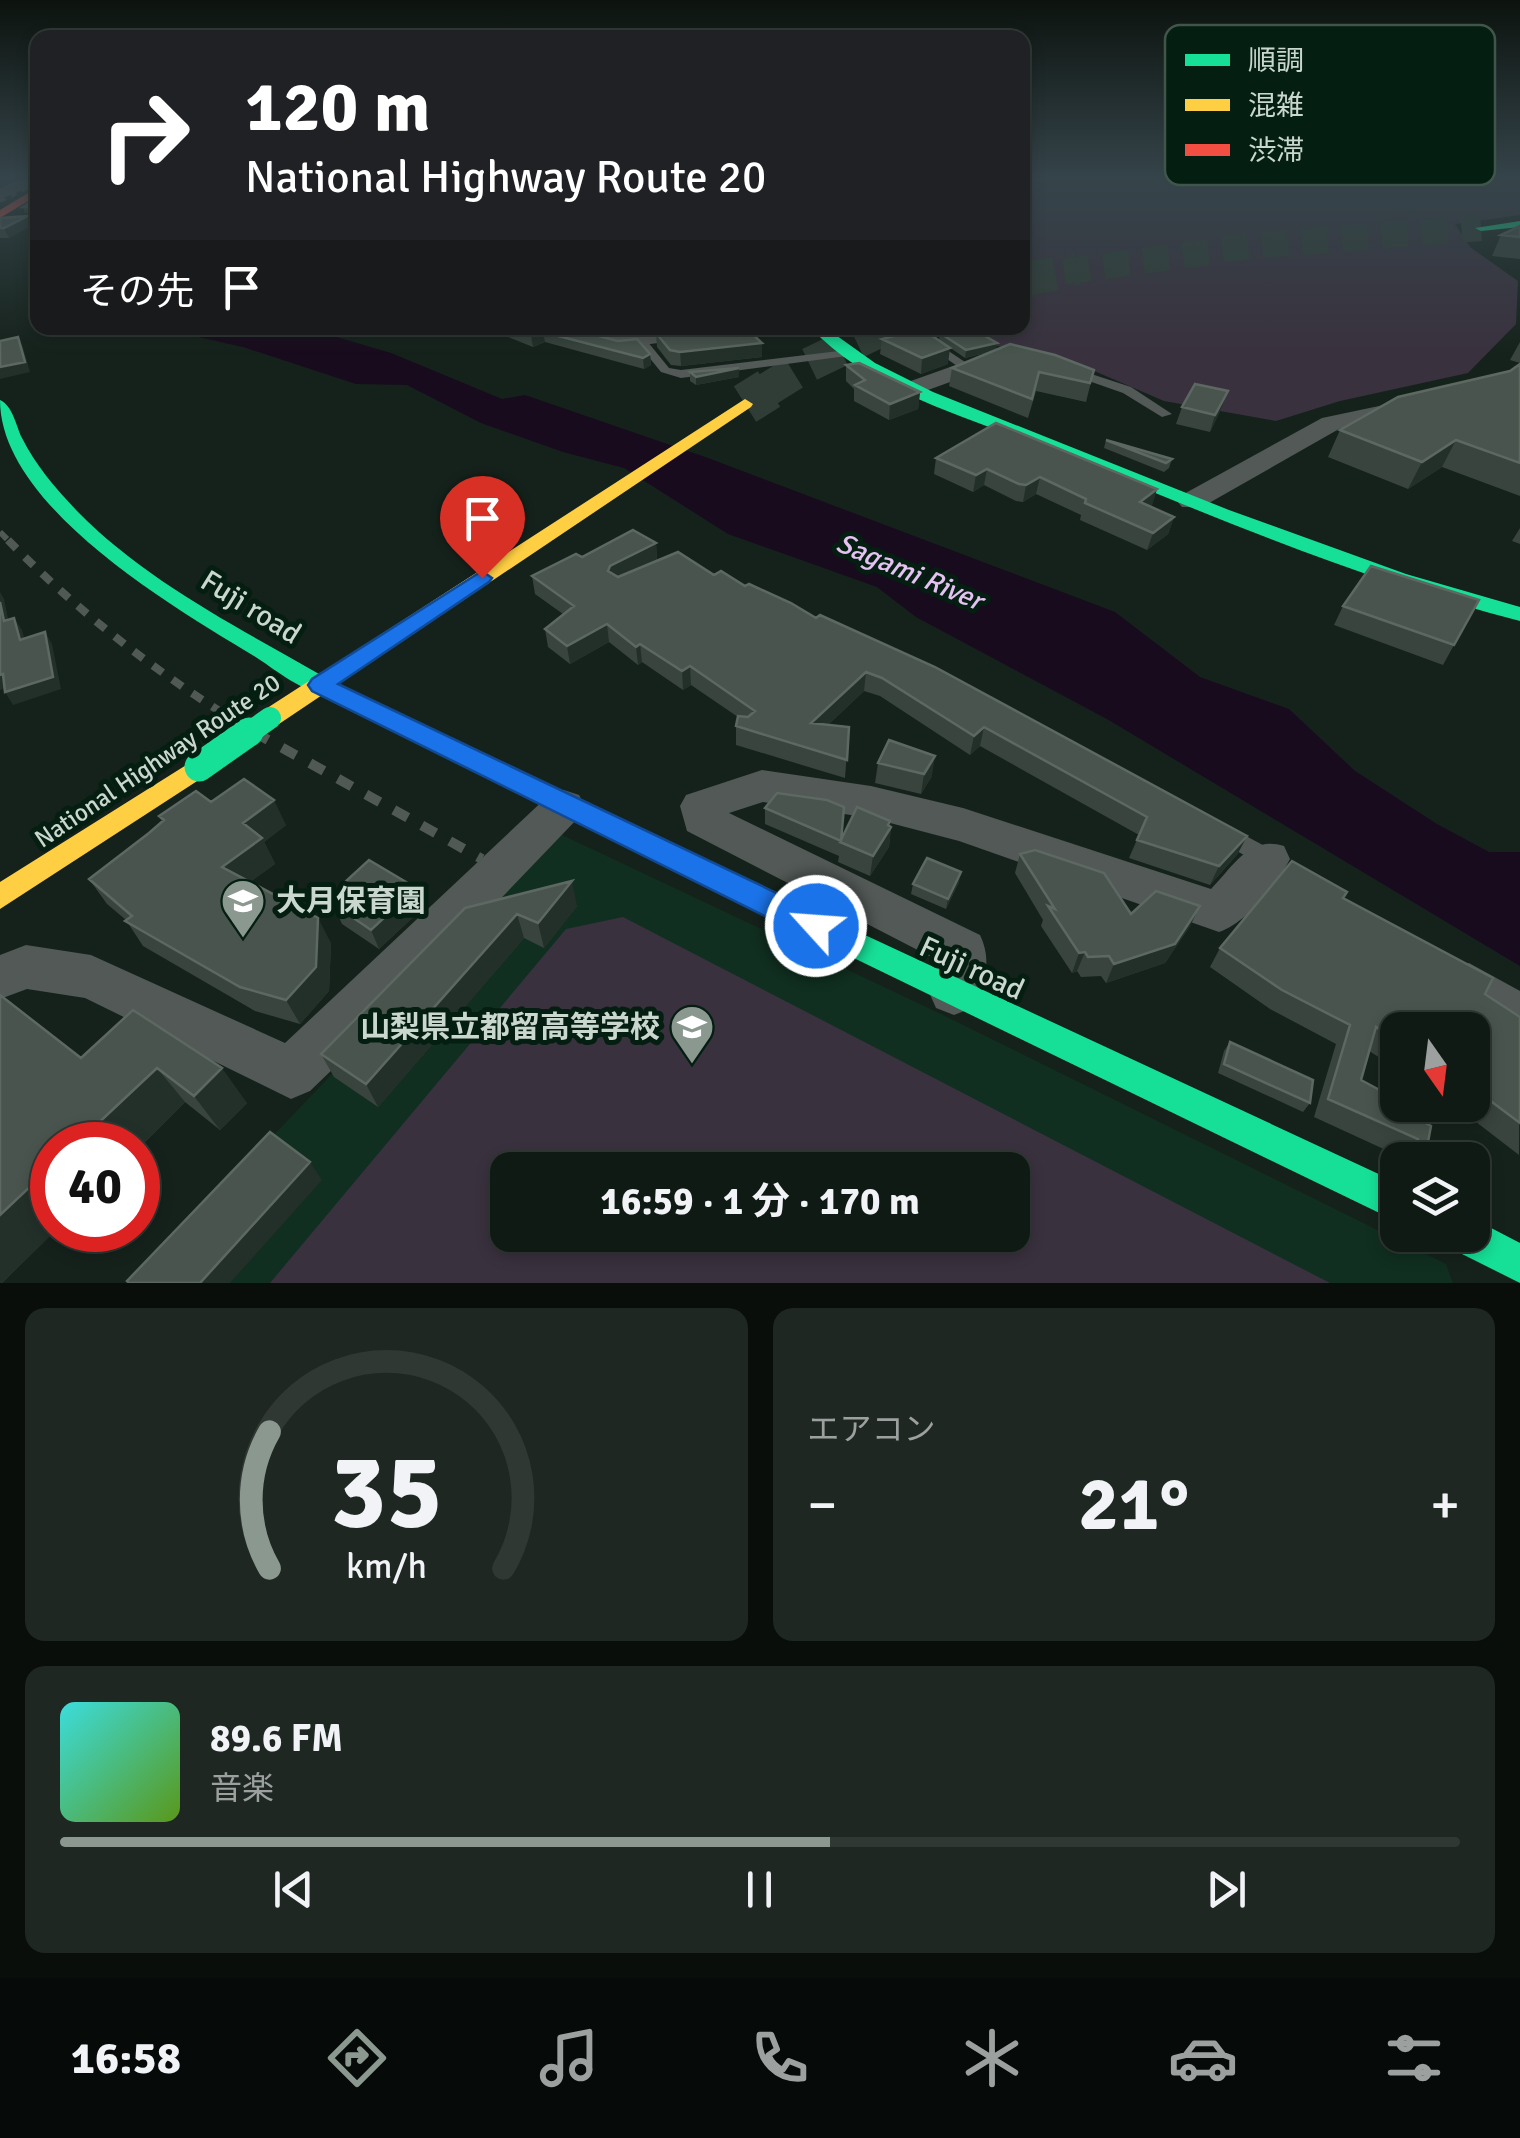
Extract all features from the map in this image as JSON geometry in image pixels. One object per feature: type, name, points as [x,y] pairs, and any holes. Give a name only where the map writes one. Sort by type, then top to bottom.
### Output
[{"type":"main road","points":[[826,335],[847,353],[917,387],[1306,548],[1454,597],[1520,614]]},
{"type":"main road","name":"National Highway Route 20","points":[[0,897],[745,404]]},
{"type":"main road","name":"Fuji road","points":[[0,405],[9,437],[22,460],[45,488],[94,534],[164,588],[320,685],[564,806],[1380,1193]]},
{"type":"main road","points":[[1490,1248],[1520,1265]]},
{"type":"street","points":[[598,335],[620,341],[665,335]]},
{"type":"street","points":[[917,387],[966,368]]},
{"type":"street","points":[[1192,501],[1331,423],[1438,402]]},
{"type":"street","points":[[954,992],[962,971],[963,950],[702,819],[701,806],[762,786],[871,802],[964,826],[1219,912],[1283,868]]},
{"type":"street","points":[[0,978],[26,967],[91,976],[291,1073],[369,1002],[564,806]]},
{"type":"lane","points":[[917,335],[966,368],[996,358]]},
{"type":"lane","points":[[639,338],[665,370],[681,374],[847,353]]},
{"type":"lane","points":[[1058,368],[1127,390],[1166,414]]},
{"type":"lane","points":[[1200,820],[1283,868]]},
{"type":"lane","points":[[1447,962],[1520,1004]]},
{"type":"shaded area","points":[[1030,236],[1463,236],[1470,247],[1518,281],[1516,324],[1468,373],[1340,401],[1276,421],[1164,401],[1064,358],[997,346],[986,335],[1030,335]]},
{"type":"shaded area","name":"山梨県立都留高等学校","points":[[560,834],[939,1013],[1380,1231],[1380,1252],[1422,1252],[1446,1264],[1453,1283],[133,1283]]},
{"type":"shaded area","points":[[623,917],[1330,1283],[270,1283],[566,929]]},
{"type":"water","name":"Sagami River","points":[[189,335],[330,335],[391,353],[502,399],[525,395],[708,458],[1115,612],[1200,677],[1289,709],[1355,771],[1437,824],[1489,852],[1520,852],[1520,966],[1107,719],[916,617],[877,587],[728,534],[624,468],[563,452],[481,423],[407,385],[356,384],[243,347]]},
{"type":"building","points":[[555,335],[637,339],[650,354],[643,358]]},
{"type":"building","points":[[658,335],[753,335],[762,343],[680,352],[670,350]]},
{"type":"building","points":[[931,335],[950,348],[922,358],[882,339]]},
{"type":"building","points":[[943,335],[983,335],[997,343],[966,350]]},
{"type":"building","points":[[18,337],[25,362],[0,367],[0,341]]},
{"type":"building","points":[[1010,344],[1094,370],[1090,383],[1039,372],[1032,399],[952,368]]},
{"type":"building","points":[[859,363],[920,392],[890,404],[855,385],[865,380],[846,365]]},
{"type":"building","points":[[1520,364],[1520,463],[1456,440],[1422,462],[1340,430],[1398,397],[1510,371]]},
{"type":"building","points":[[739,368],[696,377],[690,372]]},
{"type":"building","points":[[1195,384],[1228,391],[1215,415],[1182,407]]},
{"type":"building","points":[[996,423],[1157,489],[1140,502],[1174,517],[1153,533],[1085,503],[1086,499],[1040,477],[1026,485],[1019,484],[987,469],[976,475],[936,458]]},
{"type":"building","points":[[1106,440],[1172,459],[1166,463]]},
{"type":"building","points":[[633,530],[656,543],[610,566],[608,571],[618,577],[678,552],[714,575],[721,571],[816,618],[820,615],[935,667],[1247,836],[1219,866],[1137,840],[1147,817],[984,727],[974,736],[866,672],[811,723],[849,727],[847,760],[736,726],[738,716],[748,717],[755,711],[690,666],[682,671],[640,644],[636,647],[607,624],[567,646],[545,629],[574,606],[532,576],[576,554],[582,557]]},
{"type":"building","points":[[1371,566],[1479,600],[1454,645],[1343,606]]},
{"type":"building","points":[[0,602],[4,621],[14,618],[20,640],[45,632],[53,677],[5,692],[3,674],[0,675]]},
{"type":"building","points":[[889,740],[935,756],[924,774],[878,763]]},
{"type":"building","points":[[244,779],[274,800],[243,823],[262,838],[222,867],[318,918],[316,967],[286,1000],[240,987],[125,921],[132,916],[89,879],[164,820],[159,816],[196,791],[211,802]]},
{"type":"building","points":[[777,793],[827,800],[844,807],[841,841],[765,808]]},
{"type":"building","points":[[857,807],[890,821],[891,827],[873,856],[840,842]]},
{"type":"building","points":[[1035,850],[1104,873],[1131,914],[1156,891],[1200,906],[1175,944],[1114,964],[1109,956],[1088,957],[1085,952],[1079,953],[1020,854]]},
{"type":"building","points":[[927,858],[961,872],[948,899],[913,884]]},
{"type":"building","points":[[369,860],[416,888],[371,930],[333,904],[353,887],[345,882]]},
{"type":"building","points":[[1292,861],[1347,892],[1343,898],[1493,978],[1485,994],[1520,1017],[1520,1123],[1490,1100],[1490,1012],[1380,1012],[1380,1029],[1376,1027],[1361,1080],[1380,1090],[1380,1122],[1423,1122],[1431,1126],[1428,1142],[1419,1142],[1328,1099],[1350,1025],[1282,990],[1220,948]]},
{"type":"building","points":[[572,881],[538,923],[517,914],[366,1084],[321,1054],[465,908]]},
{"type":"building","points":[[0,995],[81,1058],[133,1010],[222,1068],[194,1096],[157,1068],[99,1122],[30,1122],[30,1187],[0,1215]]},
{"type":"building","points":[[1230,1042],[1313,1080],[1310,1103],[1224,1064]]},
{"type":"building","points":[[270,1132],[310,1162],[200,1283],[129,1283],[155,1252],[160,1252],[160,1247]]},
{"type":"tunnel","points":[[1064,272],[1251,246],[1380,236]]},
{"type":"tunnel","points":[[1030,278],[1077,269]]},
{"type":"tunnel","points":[[765,391],[870,335]]},
{"type":"tunnel","points":[[745,404],[769,389]]},
{"type":"railway","points":[[0,532],[8,540]]},
{"type":"railway","points":[[8,540],[127,646],[258,735]]},
{"type":"railway","points":[[8,540],[11,543]]},
{"type":"railway","points":[[254,732],[482,859]]},
{"type":"traffic: fast","points":[[827,335],[870,366],[958,408],[1340,558],[1520,614]]},
{"type":"traffic: fast","points":[[0,405],[19,448],[43,485],[112,552],[153,583],[320,685]]},
{"type":"traffic: fast","points":[[199,767],[270,718]]},
{"type":"traffic: fast","points":[[807,921],[1380,1194]]},
{"type":"traffic: fast","points":[[1490,1248],[1520,1265]]},
{"type":"traffic: slow","points":[[270,718],[745,404]]},
{"type":"traffic: slow","points":[[0,897],[199,767]]},
{"type":"traffic: jam","points":[[320,685],[807,921]]},
{"type":"place","name":"大月保育園","points":[[243,939]]},
{"type":"place","name":"山梨県立都留高等学校","points":[[692,1065]]},
{"type":"route","points":[[482,578],[320,685],[816,926]]}]
